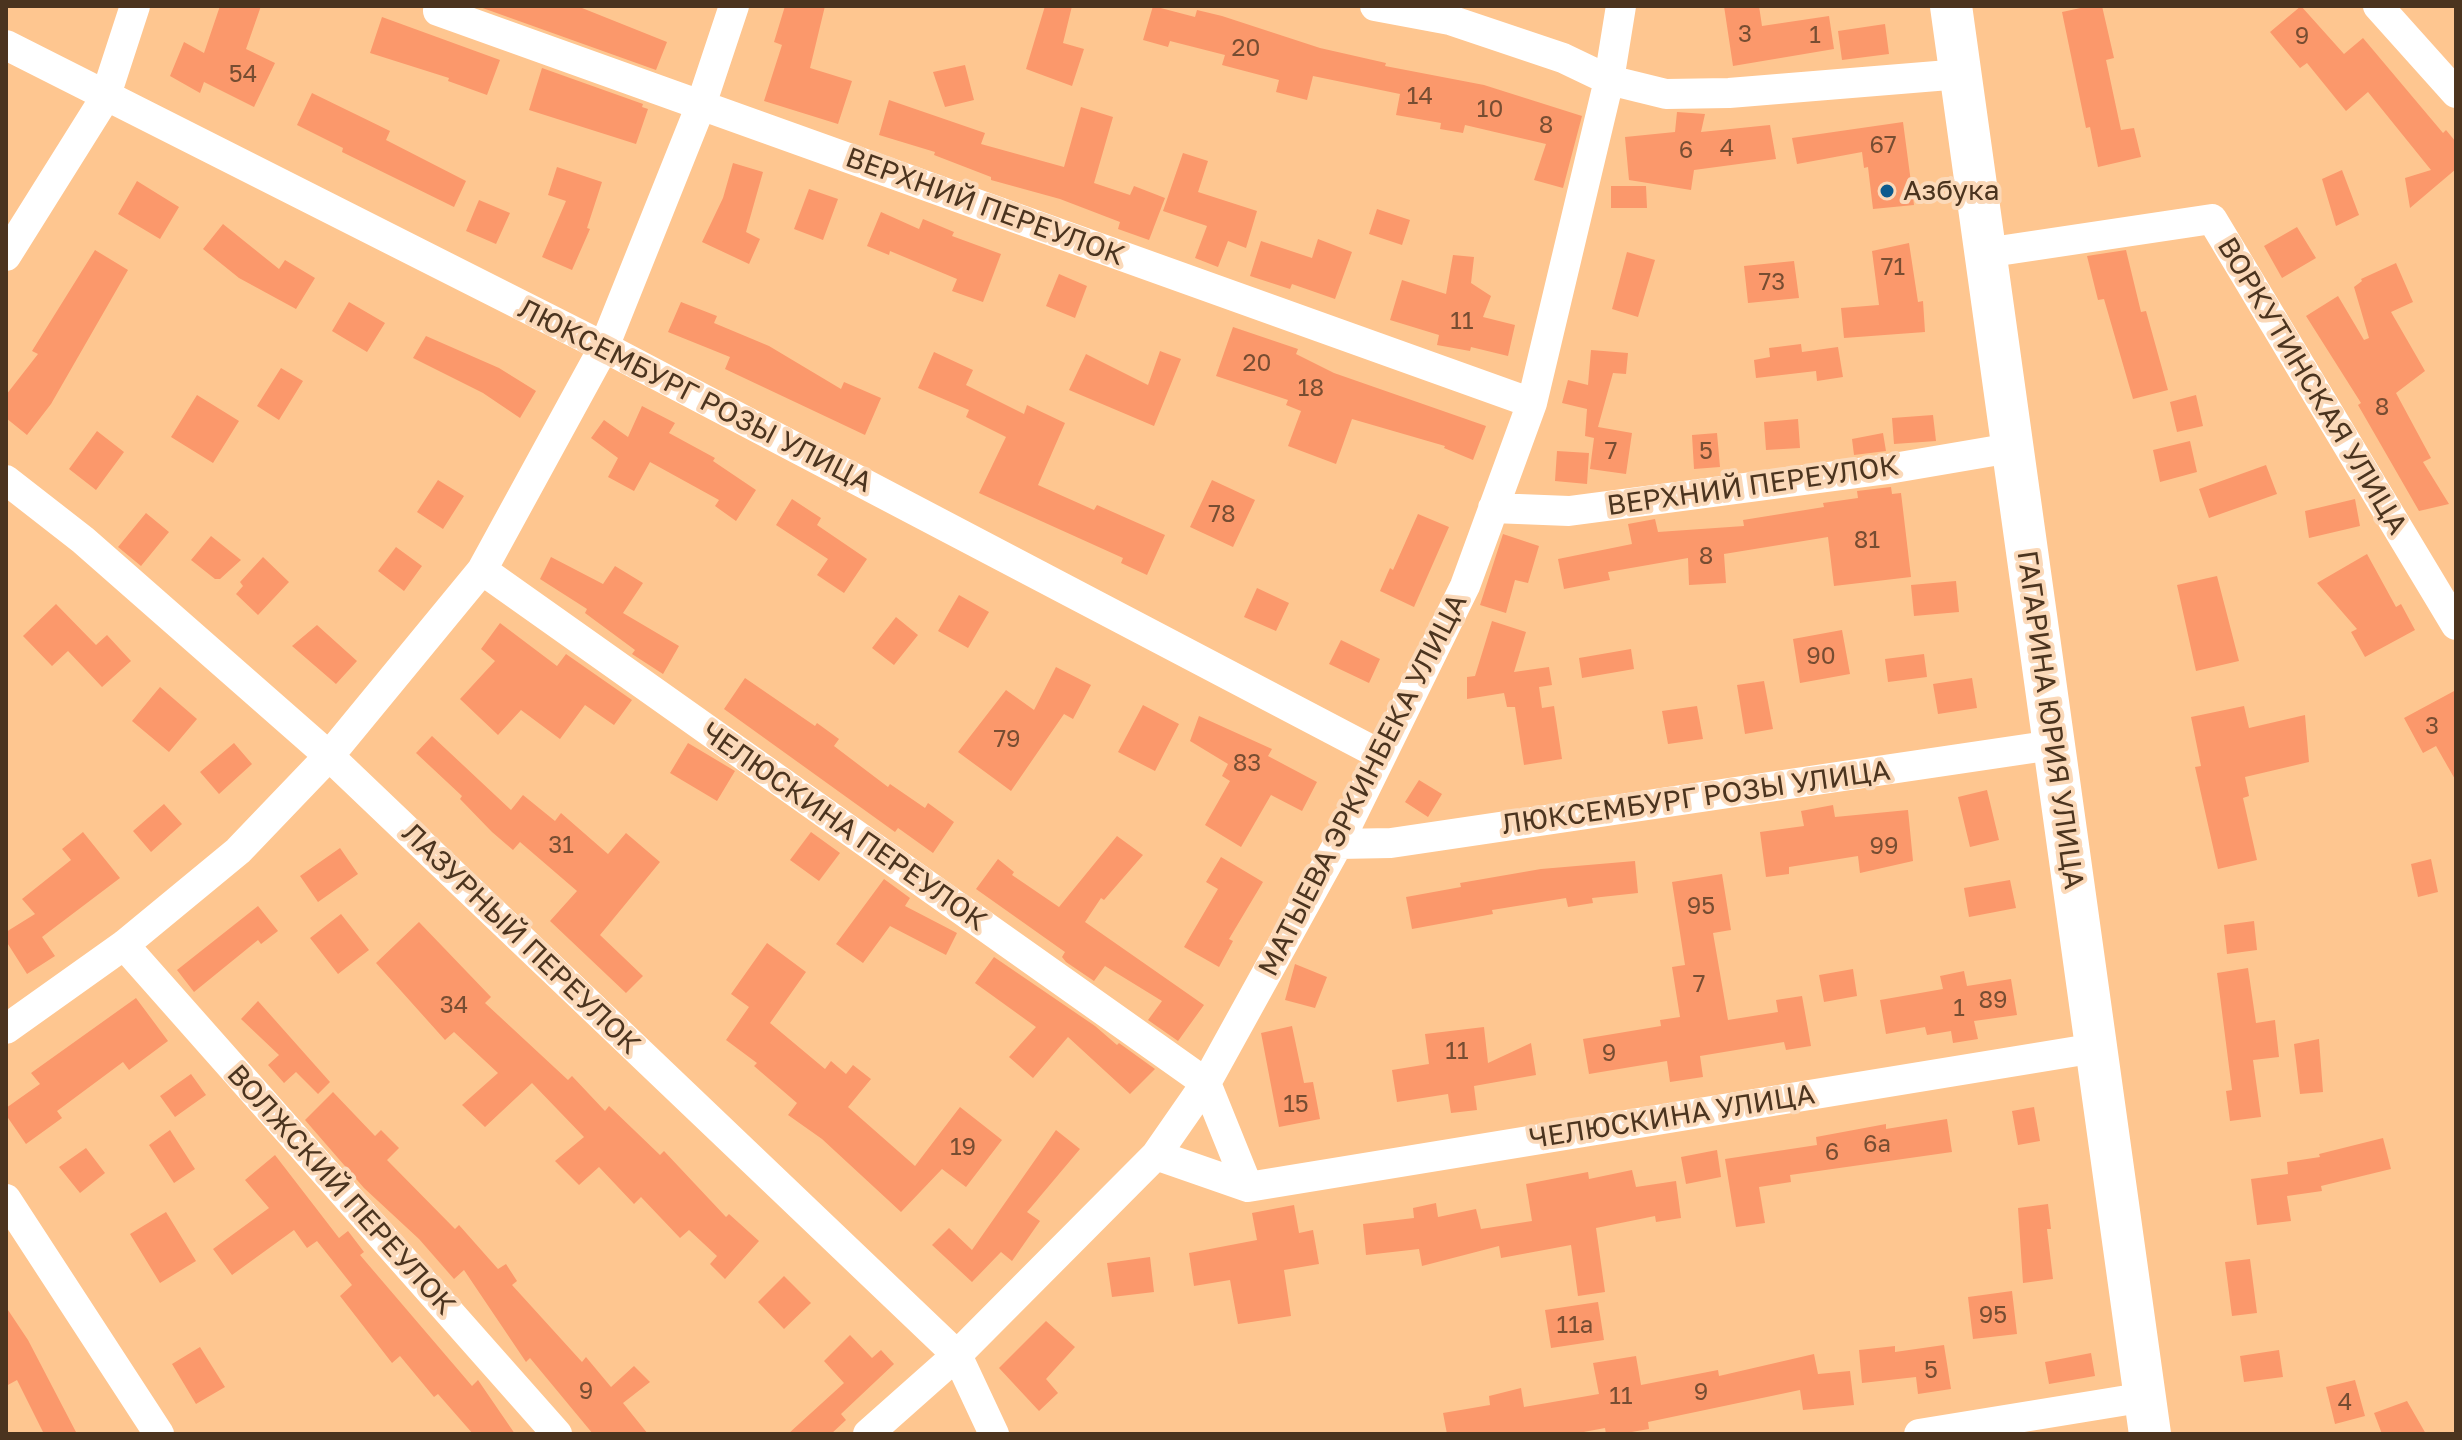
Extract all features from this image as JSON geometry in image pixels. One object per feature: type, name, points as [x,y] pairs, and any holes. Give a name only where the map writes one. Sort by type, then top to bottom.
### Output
[{"type":"main road","name":"ГАГАРИНА ЮРИЯ УЛИЦА","points":[[1951,6],[2148,1416]]},
{"type":"street","points":[[6,256],[105,98],[135,6]]},
{"type":"street","points":[[6,1029],[124,945],[238,851],[329,756],[482,570],[604,347],[701,105],[734,6]]},
{"type":"street","points":[[1375,6],[1450,20],[1563,58],[1609,80],[1666,94],[1698,95],[1961,74]]},
{"type":"street","name":"МАТЫЕВА ЭРКИНБЕКА УЛИЦА","points":[[868,1434],[957,1355],[1156,1155],[1206,1083],[1338,844],[1379,754],[1465,586],[1532,403],[1609,80],[1621,6]]},
{"type":"street","points":[[2378,6],[2456,93]]},
{"type":"street","name":"ВЕРХНИЙ ПЕРЕУЛОК","points":[[438,11],[1532,403]]},
{"type":"street","name":"ЛЮКСЕМБУРГ РОЗЫ УЛИЦА","points":[[6,45],[105,98],[604,347],[1379,754]]},
{"type":"street","name":"ВОРКУТИНСКАЯ УЛИЦА","points":[[1985,253],[2212,219],[2456,625]]},
{"type":"street","name":"ВЕРХНИЙ ПЕРЕУЛОК","points":[[1493,508],[1569,511],[1888,469],[2011,448]]},
{"type":"street","name":"ЛАЗУРНЫЙ ПЕРЕУЛОК","points":[[6,480],[83,540],[329,756],[957,1355],[994,1434]]},
{"type":"street","name":"ЧЕЛЮСКИНА ПЕРЕУЛОК","points":[[482,570],[1206,1083]]},
{"type":"street","name":"ЛЮКСЕМБУРГ РОЗЫ УЛИЦА","points":[[1338,844],[1391,843],[2053,745]]},
{"type":"street","name":"ВОЛЖСКИЙ ПЕРЕУЛОК","points":[[124,945],[557,1434]]},
{"type":"street","name":"ЧЕЛЮСКИНА УЛИЦА","points":[[1156,1155],[1248,1187],[2096,1048]]},
{"type":"street","points":[[1206,1083],[1248,1187]]},
{"type":"street","points":[[6,1199],[159,1434]]},
{"type":"street","points":[[1919,1434],[2148,1416]]},
{"type":"building","points":[[220,6],[261,6],[246,49],[275,63],[254,107],[204,82],[200,93],[170,76],[184,42],[204,53]]},
{"type":"building","points":[[477,6],[577,6],[667,42],[656,70]]},
{"type":"building","points":[[785,6],[825,6],[810,68],[852,81],[838,124],[764,101],[782,45],[774,42]]},
{"type":"building","points":[[1045,6],[1072,6],[1063,43],[1084,49],[1072,86],[1026,69]]},
{"type":"building","points":[[1153,6],[1195,17],[1197,10],[1222,16],[1320,48],[1386,63],[1385,66],[1484,85],[1582,116],[1563,188],[1534,180],[1546,144],[1465,125],[1463,133],[1440,129],[1441,123],[1396,115],[1400,94],[1313,76],[1307,100],[1276,92],[1279,80],[1222,65],[1225,55],[1170,41],[1168,47],[1143,40]]},
{"type":"building","points":[[1724,6],[1759,6],[1762,26],[1829,16],[1834,49],[1733,66]]},
{"type":"building","points":[[2102,6],[2114,58],[2106,60],[2121,130],[2134,128],[2141,157],[2098,167],[2090,127],[2086,128],[2062,12]]},
{"type":"building","points":[[2301,6],[2344,54],[2363,38],[2443,133],[2446,130],[2456,142],[2456,169],[2410,208],[2405,178],[2431,170],[2368,92],[2346,111],[2307,63],[2300,68],[2270,32]]},
{"type":"building","points":[[382,17],[500,60],[487,95],[448,81],[449,78],[370,53]]},
{"type":"building","points":[[1885,24],[1889,54],[1842,60],[1838,31]]},
{"type":"building","points":[[965,65],[974,100],[945,107],[933,72]]},
{"type":"building","points":[[542,68],[643,104],[642,107],[648,109],[636,144],[529,110]]},
{"type":"building","points":[[312,93],[390,131],[386,140],[466,181],[454,207],[342,152],[343,148],[297,125]]},
{"type":"building","points":[[889,100],[985,133],[981,144],[1064,167],[1081,107],[1113,117],[1094,183],[1130,195],[1134,186],[1165,198],[1149,240],[1118,229],[1120,222],[1060,199],[991,180],[991,177],[934,155],[935,152],[879,135]]},
{"type":"building","points":[[1677,112],[1705,114],[1701,132],[1770,125],[1776,159],[1694,170],[1691,190],[1629,180],[1625,137],[1675,132]]},
{"type":"building","points":[[1903,122],[1914,205],[1873,209],[1868,167],[1864,168],[1862,152],[1797,164],[1792,138]]},
{"type":"building","points":[[1183,153],[1208,161],[1198,192],[1257,211],[1246,248],[1228,241],[1218,267],[1195,258],[1207,226],[1163,211]]},
{"type":"building","points":[[733,163],[763,172],[746,232],[760,239],[749,264],[702,242],[723,198]]},
{"type":"building","points":[[557,167],[602,182],[587,228],[590,229],[572,270],[542,257],[566,201],[548,195]]},
{"type":"building","points":[[2342,170],[2359,215],[2336,226],[2322,179]]},
{"type":"building","points":[[137,181],[179,207],[160,239],[118,214]]},
{"type":"building","points":[[1611,186],[1646,186],[1647,208],[1611,208]]},
{"type":"building","points":[[809,189],[838,199],[823,240],[794,229]]},
{"type":"building","points":[[479,200],[510,213],[496,244],[466,231]]},
{"type":"building","points":[[1377,209],[1410,220],[1402,245],[1369,234]]},
{"type":"building","points":[[881,212],[919,229],[923,219],[954,232],[952,236],[1001,254],[983,302],[952,291],[957,279],[890,251],[889,255],[867,246]]},
{"type":"building","points":[[223,224],[279,269],[285,260],[315,278],[296,309],[239,278],[203,249]]},
{"type":"building","points":[[2297,227],[2316,258],[2282,278],[2264,246]]},
{"type":"building","points":[[1318,239],[1352,252],[1335,299],[1292,284],[1290,289],[1250,276],[1261,241],[1312,258]]},
{"type":"building","points":[[1909,243],[1918,302],[1923,301],[1925,332],[1844,338],[1841,308],[1879,305],[1872,251]]},
{"type":"building","points":[[95,250],[128,270],[51,404],[27,435],[6,418],[6,395],[38,354],[32,351]]},
{"type":"building","points":[[2126,250],[2141,312],[2146,311],[2168,390],[2133,399],[2104,299],[2098,300],[2087,256]]},
{"type":"building","points":[[1627,252],[1655,260],[1638,317],[1612,309]]},
{"type":"building","points":[[1453,255],[1474,257],[1471,283],[1491,296],[1483,317],[1515,325],[1508,356],[1471,347],[1470,351],[1437,345],[1439,335],[1390,320],[1402,280],[1446,294]]},
{"type":"building","points":[[1794,261],[1799,298],[1748,303],[1744,266]]},
{"type":"building","points":[[2396,263],[2413,302],[2391,312],[2425,371],[2396,393],[2431,458],[2423,462],[2449,504],[2419,511],[2358,405],[2361,403],[2306,316],[2338,296],[2364,340],[2369,338],[2354,287],[2361,279]]},
{"type":"building","points":[[1059,274],[1087,286],[1075,318],[1046,306]]},
{"type":"building","points":[[349,302],[385,323],[367,352],[332,331]]},
{"type":"building","points":[[681,302],[717,316],[714,323],[769,346],[841,389],[844,382],[881,398],[865,435],[725,369],[730,357],[668,332]]},
{"type":"building","points":[[1233,327],[1298,349],[1296,354],[1334,373],[1486,426],[1473,460],[1445,446],[1352,419],[1336,464],[1288,446],[1301,411],[1286,405],[1288,400],[1216,376]]},
{"type":"building","points":[[426,336],[499,368],[536,391],[520,418],[483,393],[413,358]]},
{"type":"building","points":[[1801,344],[1802,352],[1838,347],[1843,377],[1817,381],[1816,371],[1756,378],[1754,360],[1770,357],[1769,348]]},
{"type":"building","points":[[1591,350],[1628,353],[1626,374],[1613,373],[1598,427],[1632,433],[1626,474],[1590,469],[1594,438],[1585,436],[1587,409],[1562,403],[1568,380],[1588,385]]},
{"type":"building","points":[[1160,351],[1181,359],[1154,426],[1069,390],[1086,354],[1148,385]]},
{"type":"building","points":[[934,352],[973,370],[966,385],[1024,414],[1027,405],[1065,423],[1038,485],[1094,510],[1097,505],[1165,535],[1147,575],[1121,563],[1123,558],[979,493],[1006,437],[966,417],[969,410],[918,388]]},
{"type":"building","points":[[281,368],[303,381],[279,420],[257,406]]},
{"type":"building","points":[[197,395],[239,421],[213,463],[171,437]]},
{"type":"building","points":[[2196,395],[2203,426],[2177,432],[2170,402]]},
{"type":"building","points":[[642,406],[675,423],[669,433],[715,458],[713,461],[756,490],[736,521],[715,506],[719,500],[650,462],[634,491],[608,477],[618,458],[591,438],[604,420],[628,437]]},
{"type":"building","points":[[1933,415],[1936,441],[1894,444],[1892,418]]},
{"type":"building","points":[[1798,419],[1800,448],[1766,450],[1764,422]]},
{"type":"building","points":[[97,431],[124,452],[96,490],[69,469]]},
{"type":"building","points":[[1717,433],[1720,467],[1694,469],[1692,435]]},
{"type":"building","points":[[1883,433],[1886,451],[1854,455],[1852,439]]},
{"type":"building","points":[[2190,441],[2197,472],[2160,482],[2153,450]]},
{"type":"building","points":[[1557,451],[1589,453],[1587,484],[1555,481]]},
{"type":"building","points":[[2266,465],[2277,494],[2209,518],[2199,489]]},
{"type":"building","points":[[438,480],[464,496],[443,529],[417,512]]},
{"type":"building","points":[[1212,480],[1255,500],[1233,547],[1190,527]]},
{"type":"building","points":[[1891,487],[1892,494],[1901,493],[1911,577],[1834,586],[1828,537],[1724,554],[1726,583],[1689,585],[1688,558],[1608,572],[1610,580],[1564,589],[1558,559],[1632,544],[1628,524],[1655,519],[1658,532],[1744,526],[1743,520],[1824,507],[1823,503],[1858,498],[1857,491]]},
{"type":"building","points":[[792,499],[821,518],[817,525],[867,559],[844,593],[817,575],[828,559],[776,525]]},
{"type":"building","points":[[2355,499],[2360,526],[2309,538],[2305,511]]},
{"type":"building","points":[[146,513],[169,532],[141,566],[118,547]]},
{"type":"building","points":[[1418,514],[1449,527],[1414,607],[1380,591]]},
{"type":"building","points":[[1503,534],[1539,546],[1528,583],[1515,580],[1506,613],[1480,605]]},
{"type":"building","points":[[211,536],[241,560],[220,579],[215,579],[191,560]]},
{"type":"building","points":[[396,547],[422,566],[404,591],[378,571]]},
{"type":"building","points":[[2367,554],[2396,607],[2401,604],[2415,630],[2365,657],[2351,632],[2357,629],[2317,583]]},
{"type":"building","points":[[263,557],[289,582],[258,615],[236,594],[243,586],[240,582]]},
{"type":"building","points":[[551,557],[603,584],[615,566],[643,583],[623,613],[679,646],[663,674],[632,654],[635,650],[585,613],[587,609],[540,579]]},
{"type":"building","points":[[2217,576],[2239,661],[2196,671],[2177,585]]},
{"type":"building","points":[[1956,581],[1959,612],[1914,616],[1911,585]]},
{"type":"building","points":[[1257,588],[1289,603],[1276,631],[1244,617]]},
{"type":"building","points":[[959,595],[989,612],[968,648],[938,631]]},
{"type":"building","points":[[56,604],[96,645],[107,635],[131,661],[102,687],[68,651],[52,666],[23,636]]},
{"type":"building","points":[[896,617],[918,635],[894,665],[872,648]]},
{"type":"building","points":[[1492,621],[1526,632],[1514,672],[1549,667],[1552,685],[1539,687],[1542,708],[1554,706],[1562,759],[1524,765],[1515,707],[1507,707],[1504,693],[1467,699],[1467,677],[1475,676]]},
{"type":"building","points":[[500,623],[557,666],[566,654],[632,700],[614,725],[585,705],[560,739],[521,710],[498,735],[460,699],[495,661],[481,649]]},
{"type":"building","points":[[317,625],[357,661],[336,684],[292,646]]},
{"type":"building","points":[[1842,630],[1850,674],[1800,683],[1793,639]]},
{"type":"building","points":[[1341,640],[1380,659],[1369,683],[1329,664]]},
{"type":"building","points":[[1631,649],[1634,669],[1582,678],[1579,658]]},
{"type":"building","points":[[1924,654],[1927,677],[1888,682],[1885,659]]},
{"type":"building","points":[[1056,667],[1091,685],[1073,719],[1064,714],[1011,791],[958,752],[1006,690],[1034,710]]},
{"type":"building","points":[[745,678],[839,739],[834,746],[888,787],[890,784],[925,808],[928,803],[954,822],[933,853],[898,828],[895,832],[724,709]]},
{"type":"building","points":[[1972,678],[1977,708],[1938,714],[1933,684]]},
{"type":"building","points":[[1764,681],[1773,729],[1745,734],[1737,685]]},
{"type":"building","points":[[160,687],[197,719],[169,752],[132,721]]},
{"type":"building","points":[[2456,690],[2456,781],[2436,746],[2423,753],[2404,718]]},
{"type":"building","points":[[1143,705],[1179,724],[1155,771],[1118,752]]},
{"type":"building","points":[[1697,706],[1703,739],[1668,744],[1662,711]]},
{"type":"building","points":[[2244,706],[2249,728],[2305,715],[2309,762],[2245,777],[2249,796],[2243,798],[2257,860],[2218,869],[2195,767],[2201,766],[2191,717]]},
{"type":"building","points":[[1199,716],[1272,749],[1268,756],[1317,782],[1302,811],[1271,795],[1241,847],[1205,825],[1230,781],[1222,776],[1228,764],[1190,741]]},
{"type":"building","points":[[432,736],[511,810],[523,795],[555,821],[561,813],[608,854],[626,833],[660,862],[600,935],[643,976],[626,993],[550,921],[577,891],[520,842],[513,850],[492,832],[460,799],[462,796],[416,753]]},
{"type":"building","points":[[234,743],[252,764],[219,794],[200,772]]},
{"type":"building","points":[[688,743],[735,771],[717,801],[670,773]]},
{"type":"building","points":[[1419,780],[1442,794],[1428,817],[1405,802]]},
{"type":"building","points":[[1987,790],[1999,840],[1970,847],[1958,797]]},
{"type":"building","points":[[164,804],[182,824],[151,852],[133,831]]},
{"type":"building","points":[[1833,805],[1835,817],[1908,810],[1913,861],[1860,873],[1858,856],[1789,867],[1789,874],[1766,877],[1760,832],[1804,826],[1801,811]]},
{"type":"building","points":[[83,832],[120,878],[42,937],[55,956],[27,974],[6,941],[6,932],[35,914],[22,899],[71,860],[62,849]]},
{"type":"building","points":[[811,832],[840,853],[819,881],[790,860]]},
{"type":"building","points":[[1117,836],[1143,855],[1104,900],[1101,898],[1085,922],[1204,1005],[1178,1041],[1148,1020],[1162,1001],[1105,966],[1094,981],[1066,962],[1062,957],[1065,952],[976,889],[998,859],[1014,872],[1012,875],[1059,907]]},
{"type":"building","points":[[340,848],[358,874],[318,902],[300,876]]},
{"type":"building","points":[[1221,857],[1263,882],[1229,939],[1233,941],[1219,967],[1184,947],[1218,889],[1206,882]]},
{"type":"building","points":[[2431,859],[2438,892],[2418,897],[2411,864]]},
{"type":"building","points":[[1635,861],[1638,893],[1592,898],[1593,903],[1568,907],[1566,898],[1492,910],[1493,914],[1412,929],[1406,897],[1461,887],[1460,883],[1541,869]]},
{"type":"building","points":[[1722,874],[1731,930],[1713,933],[1728,1020],[1778,1012],[1776,1000],[1802,996],[1811,1046],[1786,1050],[1784,1042],[1700,1056],[1703,1077],[1670,1082],[1667,1061],[1589,1074],[1583,1039],[1661,1026],[1660,1020],[1680,1017],[1672,967],[1685,965],[1672,882]]},
{"type":"building","points":[[884,879],[910,898],[905,906],[957,933],[946,955],[890,926],[863,963],[836,944]]},
{"type":"building","points":[[2010,880],[2016,908],[1969,917],[1964,888]]},
{"type":"building","points":[[258,906],[278,931],[261,944],[258,940],[194,992],[177,970]]},
{"type":"building","points":[[341,914],[369,950],[338,974],[310,938]]},
{"type":"building","points":[[2254,921],[2257,950],[2227,954],[2224,925]]},
{"type":"building","points":[[419,922],[491,997],[485,1003],[568,1080],[572,1076],[605,1111],[609,1106],[660,1155],[664,1151],[726,1217],[729,1214],[759,1241],[725,1279],[710,1264],[717,1256],[689,1230],[680,1238],[641,1197],[634,1204],[599,1167],[579,1185],[555,1161],[584,1137],[532,1083],[485,1127],[462,1105],[498,1073],[454,1032],[445,1040],[376,963]]},
{"type":"building","points":[[767,943],[806,972],[770,1023],[825,1069],[831,1061],[846,1074],[853,1065],[871,1079],[848,1107],[915,1166],[960,1107],[1002,1140],[966,1187],[942,1169],[901,1212],[822,1139],[788,1115],[797,1103],[754,1066],[757,1063],[726,1040],[749,1007],[731,994]]},
{"type":"building","points":[[994,957],[1155,1069],[1130,1094],[1068,1037],[1033,1078],[1009,1057],[1036,1027],[975,983]]},
{"type":"building","points":[[1295,964],[1327,977],[1315,1008],[1285,1000]]},
{"type":"building","points":[[2248,968],[2256,1023],[2275,1020],[2279,1057],[2253,1060],[2261,1117],[2230,1121],[2226,1091],[2232,1090],[2217,973]]},
{"type":"building","points":[[1853,969],[1857,996],[1824,1002],[1819,975]]},
{"type":"building","points":[[1964,971],[1967,986],[2011,979],[2017,1015],[1974,1021],[1978,1039],[1953,1043],[1951,1031],[1927,1035],[1925,1027],[1886,1034],[1880,1000],[1943,989],[1940,976]]},
{"type":"building","points":[[136,998],[168,1041],[129,1070],[123,1062],[57,1111],[62,1118],[26,1144],[6,1115],[6,1108],[40,1084],[31,1073]]},
{"type":"building","points":[[258,1001],[330,1082],[318,1094],[296,1072],[284,1083],[268,1065],[279,1055],[241,1019]]},
{"type":"building","points":[[1292,1026],[1304,1083],[1313,1082],[1320,1119],[1279,1127],[1261,1033]]},
{"type":"building","points":[[1484,1027],[1488,1063],[1531,1043],[1536,1075],[1474,1086],[1477,1110],[1451,1113],[1448,1094],[1397,1102],[1392,1070],[1429,1064],[1425,1034]]},
{"type":"building","points":[[2319,1039],[2323,1092],[2300,1094],[2294,1044]]},
{"type":"building","points":[[191,1074],[206,1095],[175,1117],[160,1096]]},
{"type":"building","points":[[333,1092],[375,1136],[381,1130],[399,1148],[387,1160],[455,1229],[459,1225],[498,1269],[506,1264],[517,1281],[512,1285],[582,1362],[586,1357],[611,1387],[634,1366],[650,1382],[623,1403],[648,1434],[593,1434],[530,1358],[526,1362],[464,1270],[454,1279],[419,1239],[364,1188],[305,1120]]},
{"type":"building","points":[[2034,1107],[2040,1141],[2018,1145],[2012,1111]]},
{"type":"building","points":[[1947,1119],[1952,1152],[1790,1175],[1791,1182],[1759,1187],[1765,1223],[1736,1227],[1725,1159],[1817,1145],[1816,1137],[1886,1124],[1886,1129]]},
{"type":"building","points":[[170,1130],[195,1169],[174,1183],[149,1145]]},
{"type":"building","points":[[1056,1130],[1080,1149],[1027,1212],[1040,1221],[1012,1261],[1001,1252],[972,1282],[932,1245],[949,1228],[972,1250]]},
{"type":"building","points":[[2383,1138],[2391,1169],[2321,1186],[2322,1191],[2287,1196],[2291,1221],[2257,1225],[2251,1179],[2288,1174],[2287,1162],[2320,1157],[2319,1154]]},
{"type":"building","points":[[86,1148],[105,1173],[80,1193],[59,1167]]},
{"type":"building","points":[[1717,1150],[1721,1177],[1686,1184],[1681,1157]]},
{"type":"building","points":[[275,1155],[339,1238],[348,1231],[364,1252],[360,1255],[472,1386],[478,1380],[515,1434],[473,1434],[438,1394],[434,1397],[400,1356],[392,1363],[340,1296],[352,1285],[317,1241],[307,1248],[294,1230],[232,1275],[213,1249],[269,1208],[245,1180]]},
{"type":"building","points":[[1632,1170],[1636,1187],[1676,1181],[1681,1218],[1656,1222],[1655,1216],[1596,1228],[1605,1292],[1578,1296],[1571,1245],[1501,1258],[1499,1246],[1422,1266],[1419,1249],[1366,1255],[1363,1224],[1414,1218],[1413,1208],[1436,1203],[1438,1217],[1476,1209],[1481,1229],[1532,1221],[1526,1184],[1588,1172],[1589,1179]]},
{"type":"building","points":[[2048,1204],[2051,1229],[2047,1229],[2053,1279],[2023,1283],[2018,1208]]},
{"type":"building","points":[[1294,1205],[1299,1233],[1313,1230],[1319,1264],[1284,1270],[1291,1316],[1238,1324],[1230,1280],[1194,1286],[1189,1253],[1257,1240],[1252,1213]]},
{"type":"building","points":[[166,1212],[196,1261],[160,1283],[130,1234]]},
{"type":"building","points":[[1150,1257],[1154,1292],[1112,1297],[1107,1263]]},
{"type":"building","points":[[2250,1259],[2257,1313],[2232,1316],[2225,1262]]},
{"type":"building","points":[[784,1276],[811,1303],[784,1329],[758,1302]]},
{"type":"building","points":[[2012,1291],[2017,1334],[1973,1339],[1968,1297]]},
{"type":"building","points":[[1598,1302],[1604,1340],[1551,1348],[1545,1310]]},
{"type":"building","points":[[6,1307],[28,1340],[77,1434],[44,1434],[17,1380],[6,1386]]},
{"type":"building","points":[[1046,1321],[1075,1347],[1046,1379],[1058,1393],[1039,1411],[999,1368]]},
{"type":"building","points":[[850,1335],[872,1358],[881,1350],[894,1364],[841,1414],[846,1420],[831,1434],[788,1434],[844,1383],[824,1361]]},
{"type":"building","points":[[1944,1345],[1951,1389],[1918,1394],[1916,1377],[1862,1383],[1859,1350],[1895,1346],[1895,1352]]},
{"type":"building","points":[[200,1347],[225,1387],[196,1404],[172,1364]]},
{"type":"building","points":[[2279,1350],[2283,1377],[2244,1382],[2240,1356]]},
{"type":"building","points":[[2091,1353],[2095,1376],[2049,1384],[2045,1362]]},
{"type":"building","points":[[1814,1354],[1818,1374],[1850,1371],[1854,1405],[1803,1410],[1800,1390],[1648,1422],[1649,1429],[1620,1434],[1606,1434],[1605,1428],[1573,1434],[1447,1434],[1443,1413],[1490,1405],[1489,1396],[1521,1388],[1524,1407],[1599,1394],[1593,1363],[1636,1356],[1641,1385],[1718,1370],[1719,1376]]},
{"type":"building","points":[[2355,1380],[2365,1416],[2335,1424],[2326,1387]]},
{"type":"building","points":[[2407,1401],[2426,1434],[2382,1434],[2374,1413]]},
{"type":"place","name":"Азбука","points":[[1887,191]]}]
